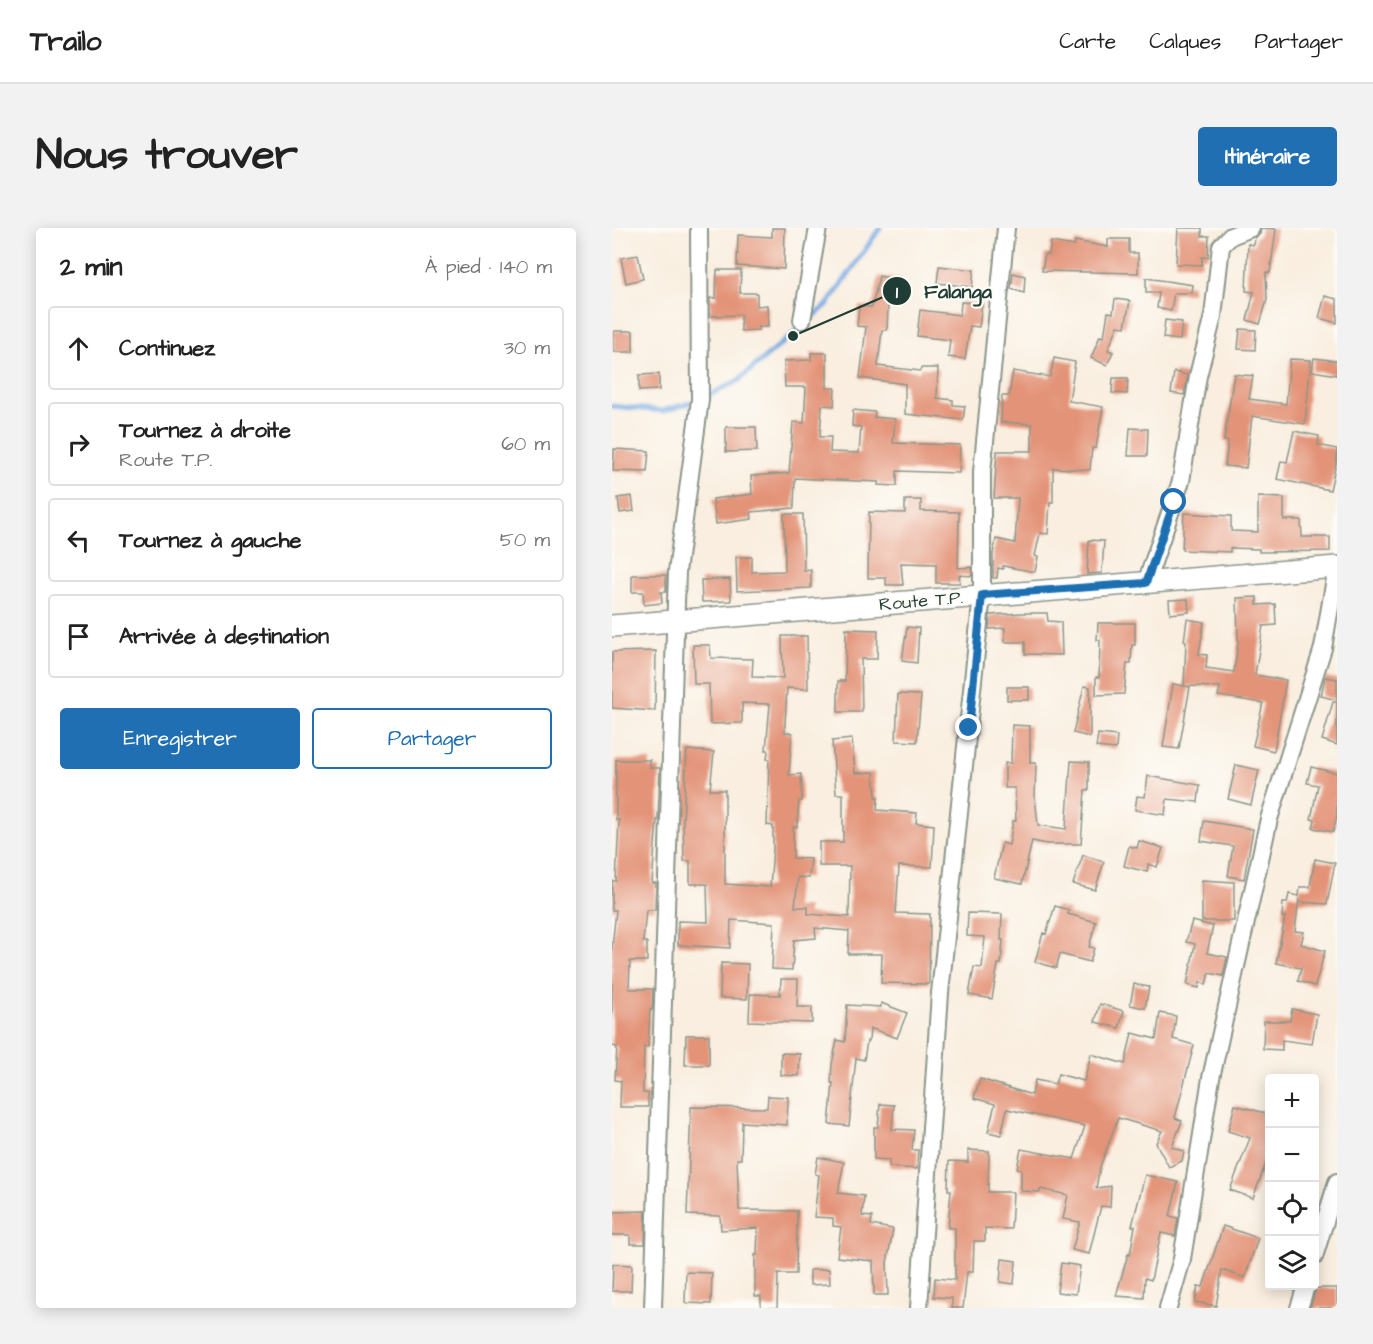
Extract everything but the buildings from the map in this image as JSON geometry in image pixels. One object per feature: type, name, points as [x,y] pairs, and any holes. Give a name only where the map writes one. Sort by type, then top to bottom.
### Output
[{"type":"street","points":[[653,1308],[677,572],[700,400],[699,228]]},
{"type":"street","points":[[802,320],[818,228]]},
{"type":"street","points":[[919,1308],[940,993],[982,595],[982,472],[1006,228]]},
{"type":"street","points":[[1146,583],[1181,481],[1198,376],[1213,316],[1221,246],[1231,236],[1251,228]]},
{"type":"street","points":[[1168,1308],[1182,1259],[1211,1078],[1269,819],[1323,648],[1337,567]]},
{"type":"street","name":"Route T.P.","points":[[612,626],[1337,567]]},
{"type":"street","points":[[1319,1241],[1337,1182]]},
{"type":"street","points":[[1299,1308],[1305,1290]]},
{"type":"waterway","points":[[612,406],[663,411],[700,400],[739,380],[828,304],[880,228]]},
{"type":"place","name":"Falanga","points":[[793,336]]},
{"type":"route","points":[[969,728],[982,595],[1146,583],[1174,502]]}]
